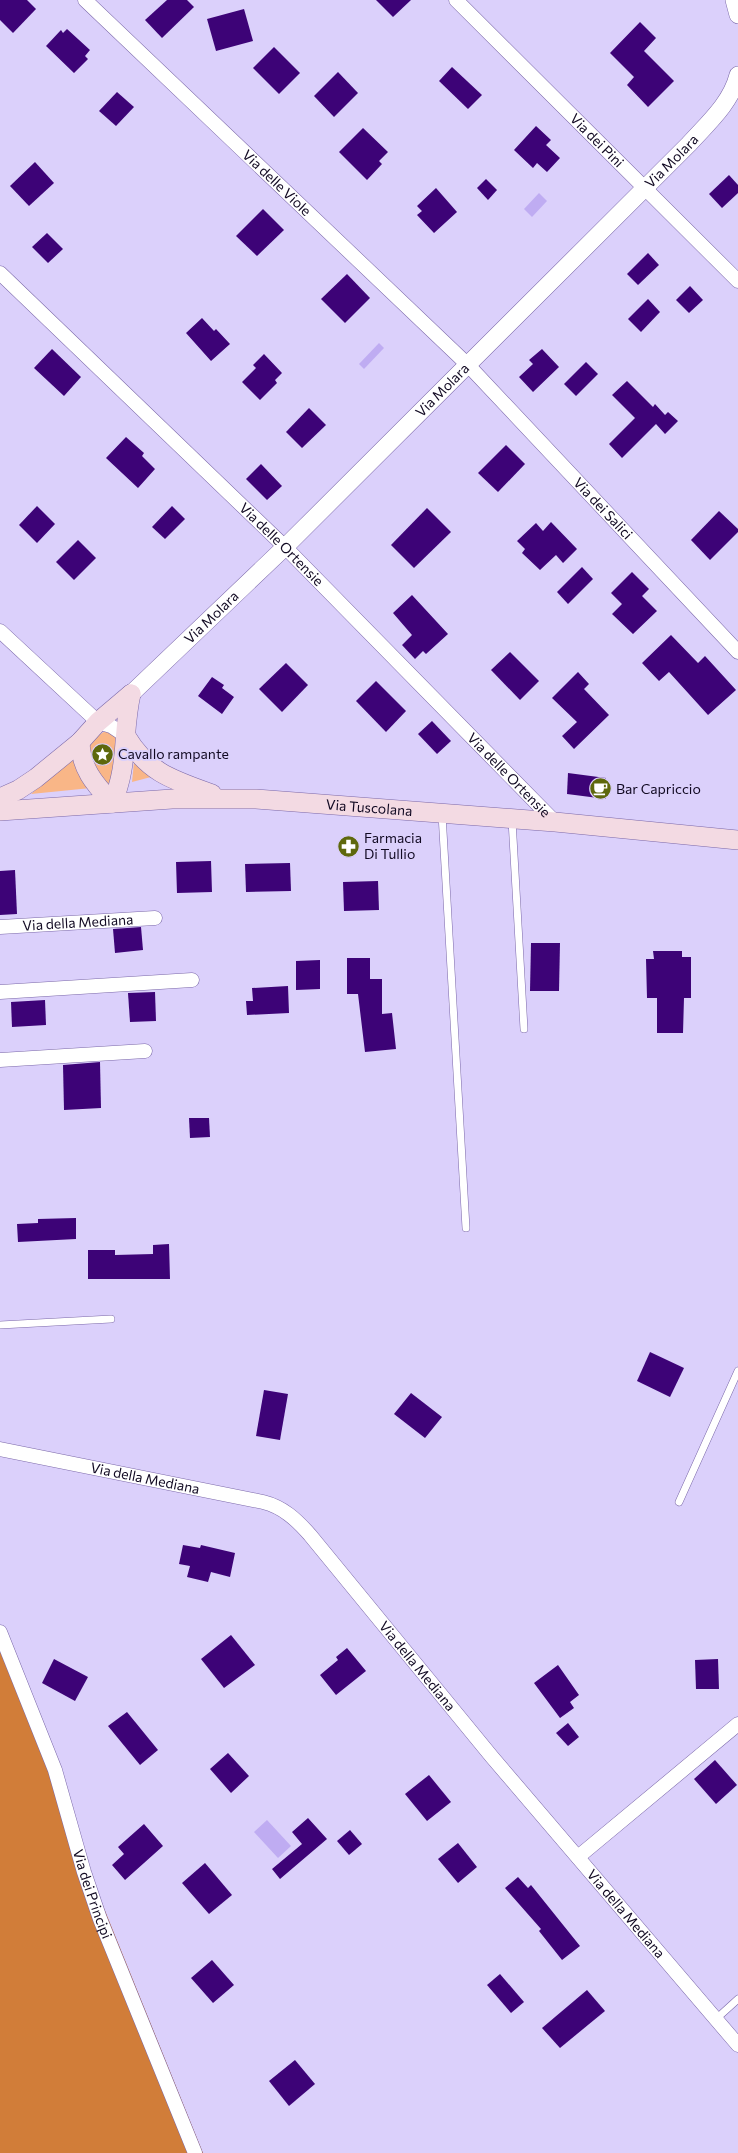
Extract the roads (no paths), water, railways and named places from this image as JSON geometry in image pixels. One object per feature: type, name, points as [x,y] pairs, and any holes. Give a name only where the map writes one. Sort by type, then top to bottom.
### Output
[{"type":"main road","points":[[0,798],[30,782],[80,742],[98,722],[132,694]]},
{"type":"main road","points":[[112,804],[123,771],[127,717],[132,694]]},
{"type":"main road","points":[[126,736],[140,757],[161,774],[226,798]]},
{"type":"main road","points":[[80,742],[81,756],[86,770],[112,804]]},
{"type":"main road","name":"Via Tuscolana","points":[[0,811],[172,799],[226,798],[555,822],[738,840]]},
{"type":"street","name":"Via delle Viole","points":[[85,0],[468,364]]},
{"type":"street","name":"Via dei Pini","points":[[456,0],[738,281]]},
{"type":"street","points":[[734,0],[738,15]]},
{"type":"street","name":"Via Molara","points":[[132,694],[285,547],[645,187],[715,115],[735,89],[738,75]]},
{"type":"street","name":"Via delle Ortensie","points":[[0,273],[285,547],[555,822]]},
{"type":"street","name":"Via dei Salici","points":[[468,364],[738,652]]},
{"type":"street","points":[[0,631],[98,722],[111,726],[126,736]]},
{"type":"street","name":"Via della Mediana","points":[[0,927],[155,918]]},
{"type":"street","points":[[0,992],[192,980]]},
{"type":"street","points":[[0,1060],[145,1051]]},
{"type":"street","name":"Via della Mediana","points":[[0,1449],[263,1502],[282,1509],[310,1535],[492,1757],[738,2045]]},
{"type":"street","name":"Via dei Principi","points":[[0,1632],[55,1770],[96,1906],[194,2153]]},
{"type":"street","points":[[578,1857],[738,1724]]},
{"type":"lane","points":[[442,813],[466,1228]]},
{"type":"lane","points":[[512,819],[524,1029]]},
{"type":"lane","points":[[0,1325],[111,1319]]},
{"type":"lane","points":[[679,1502],[738,1371]]},
{"type":"lane","points":[[716,2018],[738,1999]]},
{"type":"place","name":"Cavallo rampante","points":[[103,754]]},
{"type":"place","name":"Bar Capriccio","points":[[600,789]]},
{"type":"place","name":"Farmacia Di Tullio","points":[[349,846]]}]
